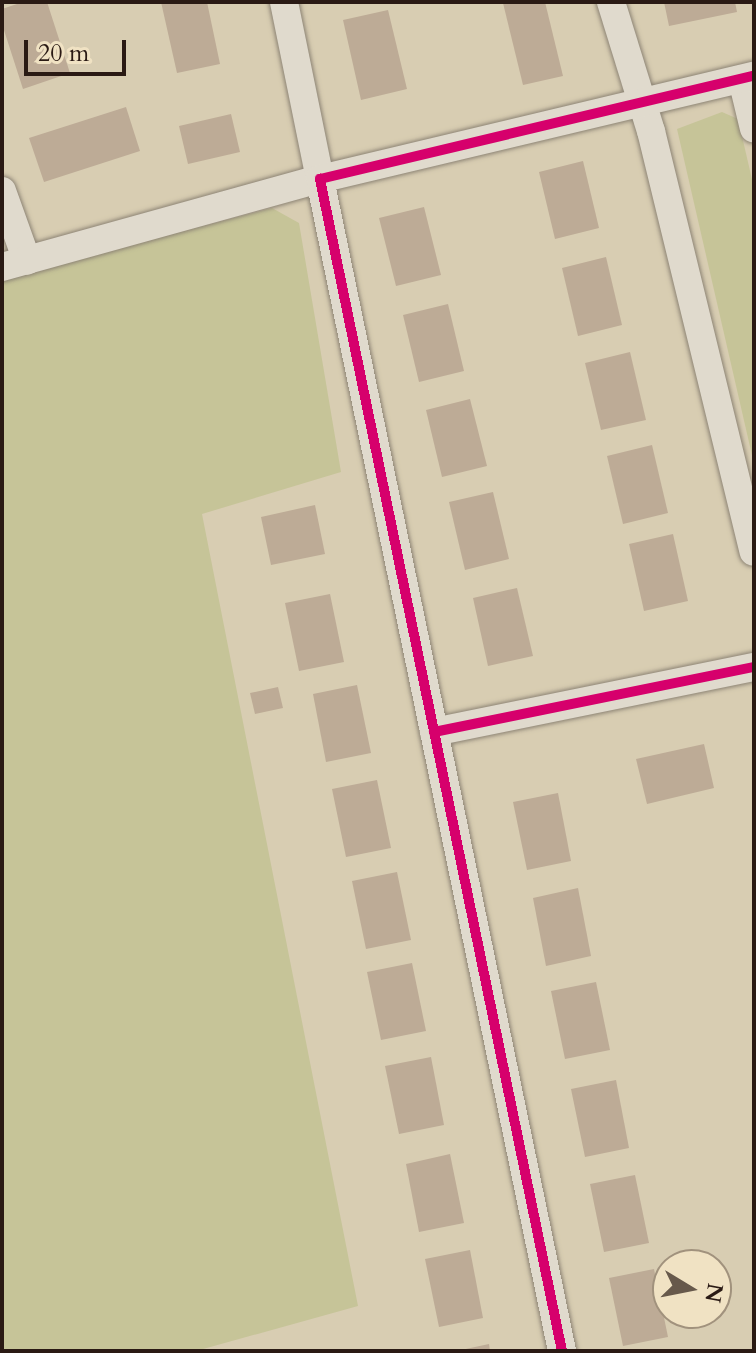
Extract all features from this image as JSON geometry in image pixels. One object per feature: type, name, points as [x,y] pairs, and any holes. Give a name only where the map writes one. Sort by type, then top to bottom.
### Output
[{"type":"street","points":[[284,2],[562,1351]]},
{"type":"street","points":[[611,2],[754,552]]},
{"type":"street","points":[[2,191],[14,264],[320,179],[748,78],[754,129]]},
{"type":"street","points":[[434,732],[754,667]]},
{"type":"shaded area","points":[[722,112],[738,119],[754,188],[754,464],[677,129]]},
{"type":"shaded area","points":[[272,208],[299,223],[341,472],[202,514],[358,1306],[196,1351],[2,1351],[2,278]]},
{"type":"building","points":[[23,2],[47,2],[70,73],[23,89],[2,24],[2,9]]},
{"type":"building","points":[[161,2],[207,2],[220,64],[177,73]]},
{"type":"building","points":[[545,2],[563,76],[523,85],[503,3]]},
{"type":"building","points":[[664,2],[735,2],[737,12],[669,26]]},
{"type":"building","points":[[388,10],[407,89],[361,100],[343,20]]},
{"type":"building","points":[[126,107],[140,151],[44,182],[29,138]]},
{"type":"building","points":[[231,114],[240,152],[188,164],[179,126]]},
{"type":"building","points":[[583,161],[599,228],[555,239],[539,172]]},
{"type":"building","points":[[424,207],[441,275],[396,286],[379,218]]},
{"type":"building","points":[[606,257],[622,325],[578,336],[562,268]]},
{"type":"building","points":[[448,304],[464,371],[419,382],[403,315]]},
{"type":"building","points":[[630,352],[646,420],[601,430],[585,363]]},
{"type":"building","points":[[470,399],[487,466],[442,477],[426,410]]},
{"type":"building","points":[[652,445],[668,513],[623,524],[607,456]]},
{"type":"building","points":[[493,492],[509,559],[465,570],[449,502]]},
{"type":"building","points":[[315,505],[325,554],[271,565],[261,517]]},
{"type":"building","points":[[673,534],[688,601],[644,611],[629,544]]},
{"type":"building","points":[[517,588],[533,656],[488,666],[473,598]]},
{"type":"building","points":[[330,594],[344,662],[299,671],[285,603]]},
{"type":"building","points":[[357,685],[371,753],[326,762],[313,694]]},
{"type":"building","points":[[278,687],[283,708],[255,714],[250,693]]},
{"type":"building","points":[[704,744],[714,788],[647,804],[636,759]]},
{"type":"building","points":[[377,780],[391,848],[346,857],[332,789]]},
{"type":"building","points":[[558,793],[571,861],[527,870],[513,802]]},
{"type":"building","points":[[397,872],[411,940],[366,949],[352,881]]},
{"type":"building","points":[[578,888],[591,956],[546,966],[533,898]]},
{"type":"building","points":[[412,963],[426,1031],[381,1040],[367,972]]},
{"type":"building","points":[[596,982],[610,1050],[565,1059],[551,991]]},
{"type":"building","points":[[431,1057],[444,1125],[399,1134],[385,1066]]},
{"type":"building","points":[[616,1080],[629,1148],[585,1157],[571,1089]]},
{"type":"building","points":[[450,1154],[464,1223],[419,1232],[406,1164]]},
{"type":"building","points":[[635,1175],[649,1243],[604,1252],[590,1184]]},
{"type":"building","points":[[470,1250],[483,1318],[439,1327],[425,1259]]},
{"type":"building","points":[[652,1269],[652,1329],[666,1329],[668,1337],[623,1346],[609,1278]]},
{"type":"building","points":[[489,1344],[490,1351],[461,1351],[461,1350]]},
{"type":"cycle path","points":[[562,1351],[320,179],[754,76]]},
{"type":"cycle path","points":[[434,732],[754,667]]}]
